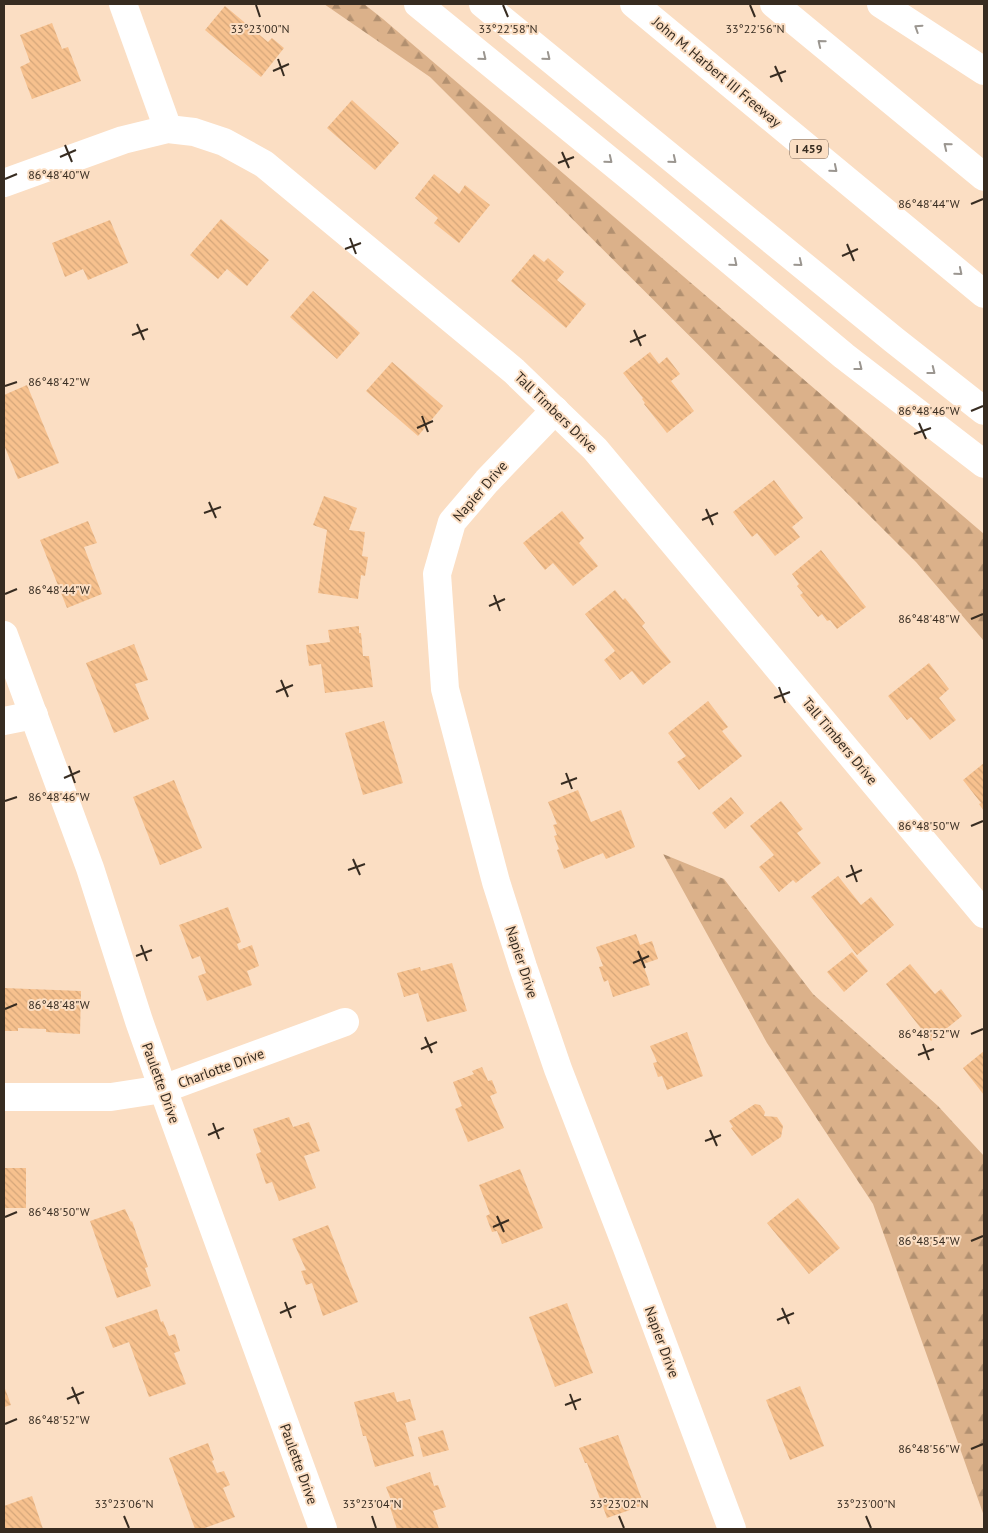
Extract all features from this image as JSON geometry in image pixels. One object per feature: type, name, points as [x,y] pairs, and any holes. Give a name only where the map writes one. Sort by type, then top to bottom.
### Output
[{"type":"main road","points":[[123,4],[168,129]]},
{"type":"main road","points":[[418,4],[642,187],[844,356],[984,464]]},
{"type":"main road","points":[[483,4],[894,340],[984,411]]},
{"type":"main road","name":"John M. Harbert III Freeway","points":[[634,4],[984,294]]},
{"type":"main road","points":[[774,4],[984,177]]},
{"type":"main road","points":[[881,4],[984,71]]},
{"type":"main road","name":"Tall Timbers Drive","points":[[4,183],[123,140],[168,129],[194,132],[224,142],[264,164],[514,371],[595,449],[984,914]]},
{"type":"main road","name":"Napier Drive","points":[[555,410],[487,480],[452,522],[437,574],[445,689],[496,882],[523,967],[558,1069],[732,1529]]},
{"type":"main road","name":"Paulette Drive","points":[[4,635],[90,868],[163,1090],[323,1529]]},
{"type":"main road","points":[[4,721],[34,715]]},
{"type":"main road","name":"Charlotte Drive","points":[[4,1098],[111,1097],[163,1090],[345,1022]]},
{"type":"green space","points":[[324,4],[364,4],[383,19],[984,534],[984,641],[916,562],[430,77]]},
{"type":"green space","points":[[663,854],[724,879],[813,994],[938,1106],[984,1156],[984,1516],[873,1204],[767,1043]]},
{"type":"building","points":[[225,6],[268,42],[272,38],[284,48],[261,77],[205,30]]},
{"type":"building","points":[[52,23],[62,49],[68,47],[81,81],[32,99],[20,67],[30,62],[20,35]]},
{"type":"building","points":[[352,100],[399,143],[375,170],[327,128]]},
{"type":"building","points":[[434,174],[459,194],[465,185],[490,205],[459,243],[434,223],[438,218],[415,198]]},
{"type":"building","points":[[221,219],[269,260],[247,286],[227,269],[218,279],[190,255]]},
{"type":"building","points":[[110,220],[128,263],[88,280],[83,269],[65,277],[52,243]]},
{"type":"building","points":[[534,254],[544,262],[548,258],[564,272],[557,280],[586,304],[566,328],[511,281]]},
{"type":"building","points":[[313,291],[360,333],[337,359],[290,317]]},
{"type":"building","points":[[650,352],[659,364],[667,357],[680,374],[671,381],[694,411],[667,433],[623,373]]},
{"type":"building","points":[[392,362],[443,406],[418,436],[366,391]]},
{"type":"building","points":[[27,385],[59,463],[18,479],[4,445],[4,395]]},
{"type":"building","points":[[774,480],[803,518],[792,527],[800,537],[775,556],[757,533],[752,537],[733,512]]},
{"type":"building","points":[[324,496],[357,508],[349,530],[365,532],[362,556],[368,557],[365,576],[361,575],[358,599],[318,593],[327,530],[313,525]]},
{"type":"building","points":[[562,511],[584,538],[579,543],[598,566],[573,586],[553,563],[545,570],[523,543]]},
{"type":"building","points":[[88,521],[97,543],[84,547],[102,594],[67,608],[40,540]]},
{"type":"building","points":[[821,550],[866,607],[837,629],[822,614],[818,617],[800,595],[803,593],[797,586],[799,584],[792,574]]},
{"type":"building","points":[[615,590],[623,600],[625,598],[645,623],[642,626],[671,662],[643,685],[632,671],[620,680],[604,660],[615,651],[585,614]]},
{"type":"building","points":[[359,626],[363,656],[369,656],[373,687],[325,693],[321,664],[309,666],[306,645],[330,642],[328,630]]},
{"type":"building","points":[[134,644],[148,680],[135,684],[149,719],[114,733],[86,663]]},
{"type":"building","points":[[929,663],[949,689],[939,698],[956,720],[930,740],[911,717],[907,720],[888,696]]},
{"type":"building","points":[[708,701],[728,727],[722,731],[742,756],[699,790],[677,762],[686,756],[668,733]]},
{"type":"building","points":[[384,721],[403,783],[363,795],[345,733]]},
{"type":"building","points":[[984,763],[984,811],[979,804],[981,803],[963,780]]},
{"type":"building","points":[[174,780],[202,848],[160,865],[133,797]]},
{"type":"building","points":[[578,790],[591,822],[621,810],[635,847],[606,859],[603,853],[564,869],[554,836],[557,835],[553,825],[557,824],[548,802]]},
{"type":"building","points":[[731,797],[744,813],[725,829],[712,813]]},
{"type":"building","points":[[781,801],[803,829],[797,833],[821,863],[796,883],[793,880],[779,892],[759,867],[774,855],[750,826]]},
{"type":"building","points":[[838,876],[861,905],[871,897],[894,925],[857,955],[811,897]]},
{"type":"building","points":[[228,907],[241,942],[237,944],[239,950],[252,945],[259,966],[247,971],[252,985],[207,1001],[198,976],[206,973],[200,956],[192,959],[179,925]]},
{"type":"building","points":[[636,934],[640,945],[652,941],[658,959],[643,964],[650,985],[613,997],[608,980],[604,982],[599,967],[603,966],[596,947]]},
{"type":"building","points":[[852,952],[868,971],[844,992],[827,972]]},
{"type":"building","points":[[452,963],[467,1011],[427,1022],[418,993],[404,997],[397,973],[420,967],[421,971]]},
{"type":"building","points":[[910,964],[935,994],[941,989],[962,1016],[931,1041],[886,984]]},
{"type":"building","points":[[4,988],[81,991],[80,1034],[46,1032],[46,1029],[18,1028],[18,1031],[4,1031]]},
{"type":"building","points":[[687,1032],[703,1076],[667,1090],[662,1076],[658,1077],[653,1063],[657,1062],[650,1046]]},
{"type":"building","points":[[984,1051],[984,1095],[963,1068]]},
{"type":"building","points":[[482,1067],[488,1081],[492,1080],[497,1093],[490,1096],[504,1128],[468,1142],[455,1109],[462,1106],[453,1082],[474,1074],[472,1071]]},
{"type":"building","points":[[755,1104],[760,1105],[765,1112],[764,1116],[777,1117],[783,1126],[781,1137],[752,1156],[731,1128],[733,1127],[729,1121]]},
{"type":"building","points":[[289,1117],[293,1127],[309,1122],[320,1151],[304,1156],[316,1188],[279,1201],[272,1182],[266,1184],[256,1154],[261,1152],[253,1129]]},
{"type":"building","points":[[4,1168],[26,1168],[26,1208],[4,1208]]},
{"type":"building","points":[[520,1169],[543,1228],[502,1244],[497,1231],[492,1232],[486,1216],[490,1214],[479,1185]]},
{"type":"building","points":[[798,1198],[840,1248],[809,1274],[767,1223]]},
{"type":"building","points":[[125,1209],[132,1221],[148,1267],[145,1268],[151,1286],[117,1298],[90,1221]]},
{"type":"building","points":[[328,1225],[358,1302],[323,1316],[312,1283],[306,1285],[301,1271],[306,1270],[292,1239]]},
{"type":"building","points":[[567,1303],[593,1373],[555,1387],[529,1317]]},
{"type":"building","points":[[157,1309],[161,1322],[163,1321],[169,1336],[175,1334],[180,1351],[174,1353],[186,1384],[149,1397],[129,1342],[113,1348],[105,1327]]},
{"type":"building","points":[[4,1386],[11,1405],[4,1407]]},
{"type":"building","points":[[800,1386],[824,1446],[790,1460],[766,1400]]},
{"type":"building","points":[[394,1392],[397,1402],[410,1399],[416,1420],[405,1423],[414,1456],[375,1467],[366,1436],[363,1436],[354,1402]]},
{"type":"building","points":[[443,1430],[449,1450],[423,1457],[418,1437]]},
{"type":"building","points":[[618,1435],[644,1505],[607,1518],[587,1463],[585,1463],[579,1448]]},
{"type":"building","points":[[208,1443],[217,1473],[224,1471],[230,1485],[223,1488],[235,1517],[202,1529],[195,1529],[169,1458]]},
{"type":"building","points":[[430,1472],[434,1486],[438,1485],[446,1507],[433,1511],[439,1529],[397,1529],[388,1501],[391,1500],[386,1487]]},
{"type":"building","points":[[32,1496],[43,1529],[4,1529],[4,1506]]}]
